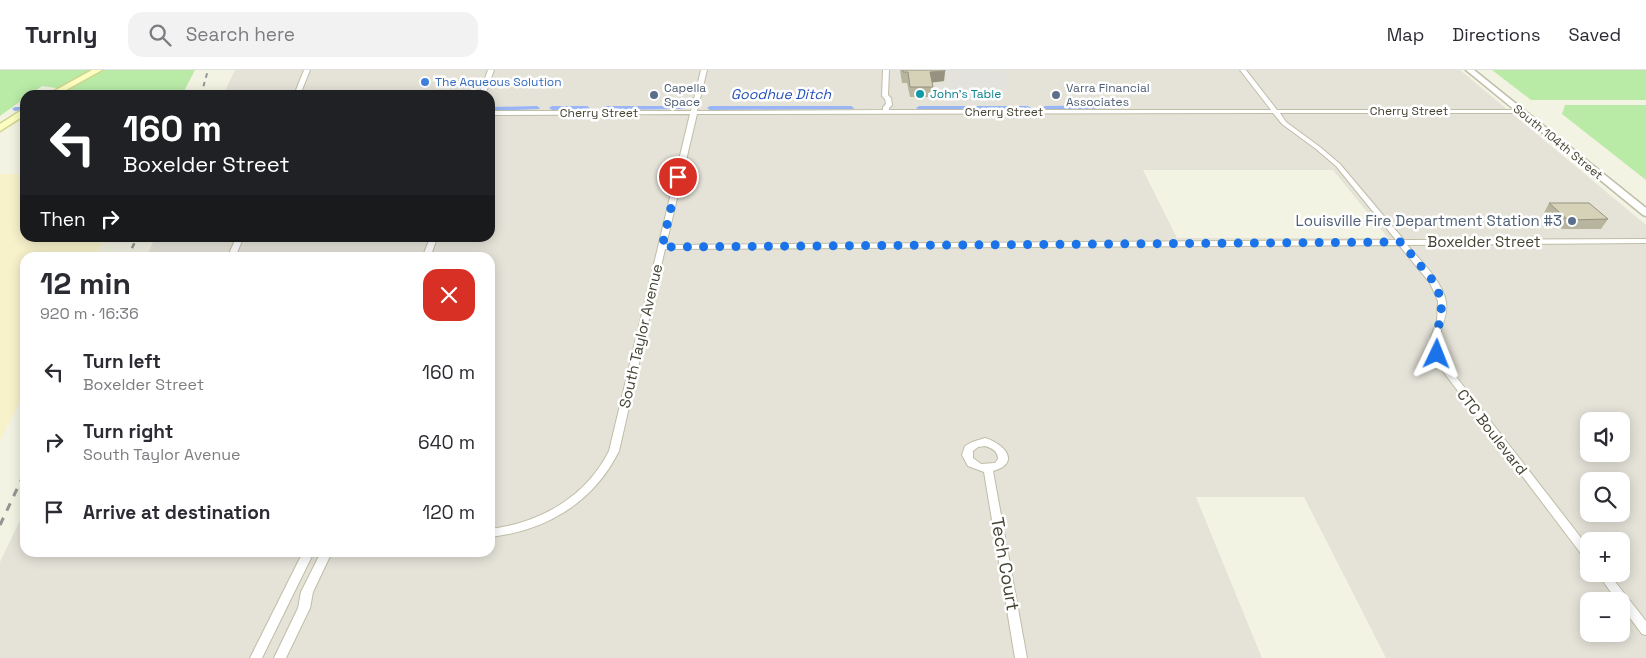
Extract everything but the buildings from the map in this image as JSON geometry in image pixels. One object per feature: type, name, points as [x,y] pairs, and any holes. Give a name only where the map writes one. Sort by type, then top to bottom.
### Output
[{"type":"main road","points":[[60,90],[98,70]]},
{"type":"main road","points":[[0,128],[20,114]]},
{"type":"street","points":[[299,90],[307,70]]},
{"type":"street","points":[[484,90],[491,70]]},
{"type":"street","name":"South Taylor Avenue","points":[[495,532],[516,529],[548,516],[594,484],[610,462],[704,70]]},
{"type":"street","points":[[883,104],[886,70]]},
{"type":"street","name":"CTC Boulevard","points":[[1243,70],[1284,123],[1338,165],[1434,282],[1442,301],[1440,321],[1435,337],[1437,354],[1442,366],[1580,544]]},
{"type":"street","name":"South 104th Street","points":[[1470,70],[1646,213]]},
{"type":"street","name":"Cherry Street","points":[[495,113],[693,113],[883,104],[1275,112],[1519,111]]},
{"type":"street","name":"Boxelder Street","points":[[662,247],[1646,241]]},
{"type":"street","name":"Tech Court","points":[[988,469],[1021,658]]},
{"type":"street","points":[[256,658],[306,557]]},
{"type":"street","points":[[280,658],[304,608],[307,592],[324,557]]},
{"type":"street","points":[[1609,582],[1646,630]]},
{"type":"shaded area","points":[[235,70],[1460,70],[1646,225],[1646,658],[1386,658],[1304,497],[1196,497],[1262,658],[0,658],[0,562],[20,520],[20,557],[495,557],[495,252],[148,252],[153,242],[495,242],[495,90],[225,90]],"holes":[[[1143,170],[1333,170],[1388,238],[1177,238]]]},
{"type":"shaded area","points":[[946,70],[996,70],[1000,73],[1005,73],[1011,89],[996,90],[1000,103],[946,104],[945,102],[935,100],[933,91],[938,90],[935,86],[950,86]]},
{"type":"shaded area","points":[[0,174],[20,174],[20,242],[103,242],[98,252],[20,252],[20,402],[0,440]]},
{"type":"green space","points":[[0,70],[195,70],[185,90],[70,90],[42,86],[37,90],[20,90],[20,102],[0,116]]},
{"type":"green space","points":[[1492,70],[1646,70],[1646,100],[1531,100]]},
{"type":"green space","points":[[1565,105],[1646,105],[1646,180],[1562,114]]},
{"type":"waterway","name":"Goodhue Ditch","points":[[1045,108],[1114,107]]},
{"type":"waterway","name":"Goodhue Ditch","points":[[495,109],[537,108]]},
{"type":"waterway","name":"Goodhue Ditch","points":[[552,108],[587,108]]},
{"type":"waterway","name":"Goodhue Ditch","points":[[605,108],[683,108]]},
{"type":"waterway","name":"Goodhue Ditch","points":[[710,108],[851,108]]},
{"type":"waterway","name":"Goodhue Ditch","points":[[919,108],[1028,108]]},
{"type":"waterway","name":"Goodhue Ditch","points":[[15,109],[20,109]]},
{"type":"railway","points":[[202,90],[208,70]]},
{"type":"railway","points":[[130,252],[135,242]]},
{"type":"railway","points":[[0,525],[20,483]]},
{"type":"place","name":"The Aqueous Solution","points":[[425,82]]},
{"type":"place","name":"John's Table","points":[[920,94]]},
{"type":"place","name":"Capella Space","points":[[654,95]]},
{"type":"place","name":"Varra Financial Associates","points":[[1056,95]]},
{"type":"place","name":"Louisville Fire Department Station #3","points":[[1572,221]]},
{"type":"route","points":[[678,177],[662,247],[1401,242],[1434,282],[1442,301],[1440,321],[1435,337],[1437,354]]}]
